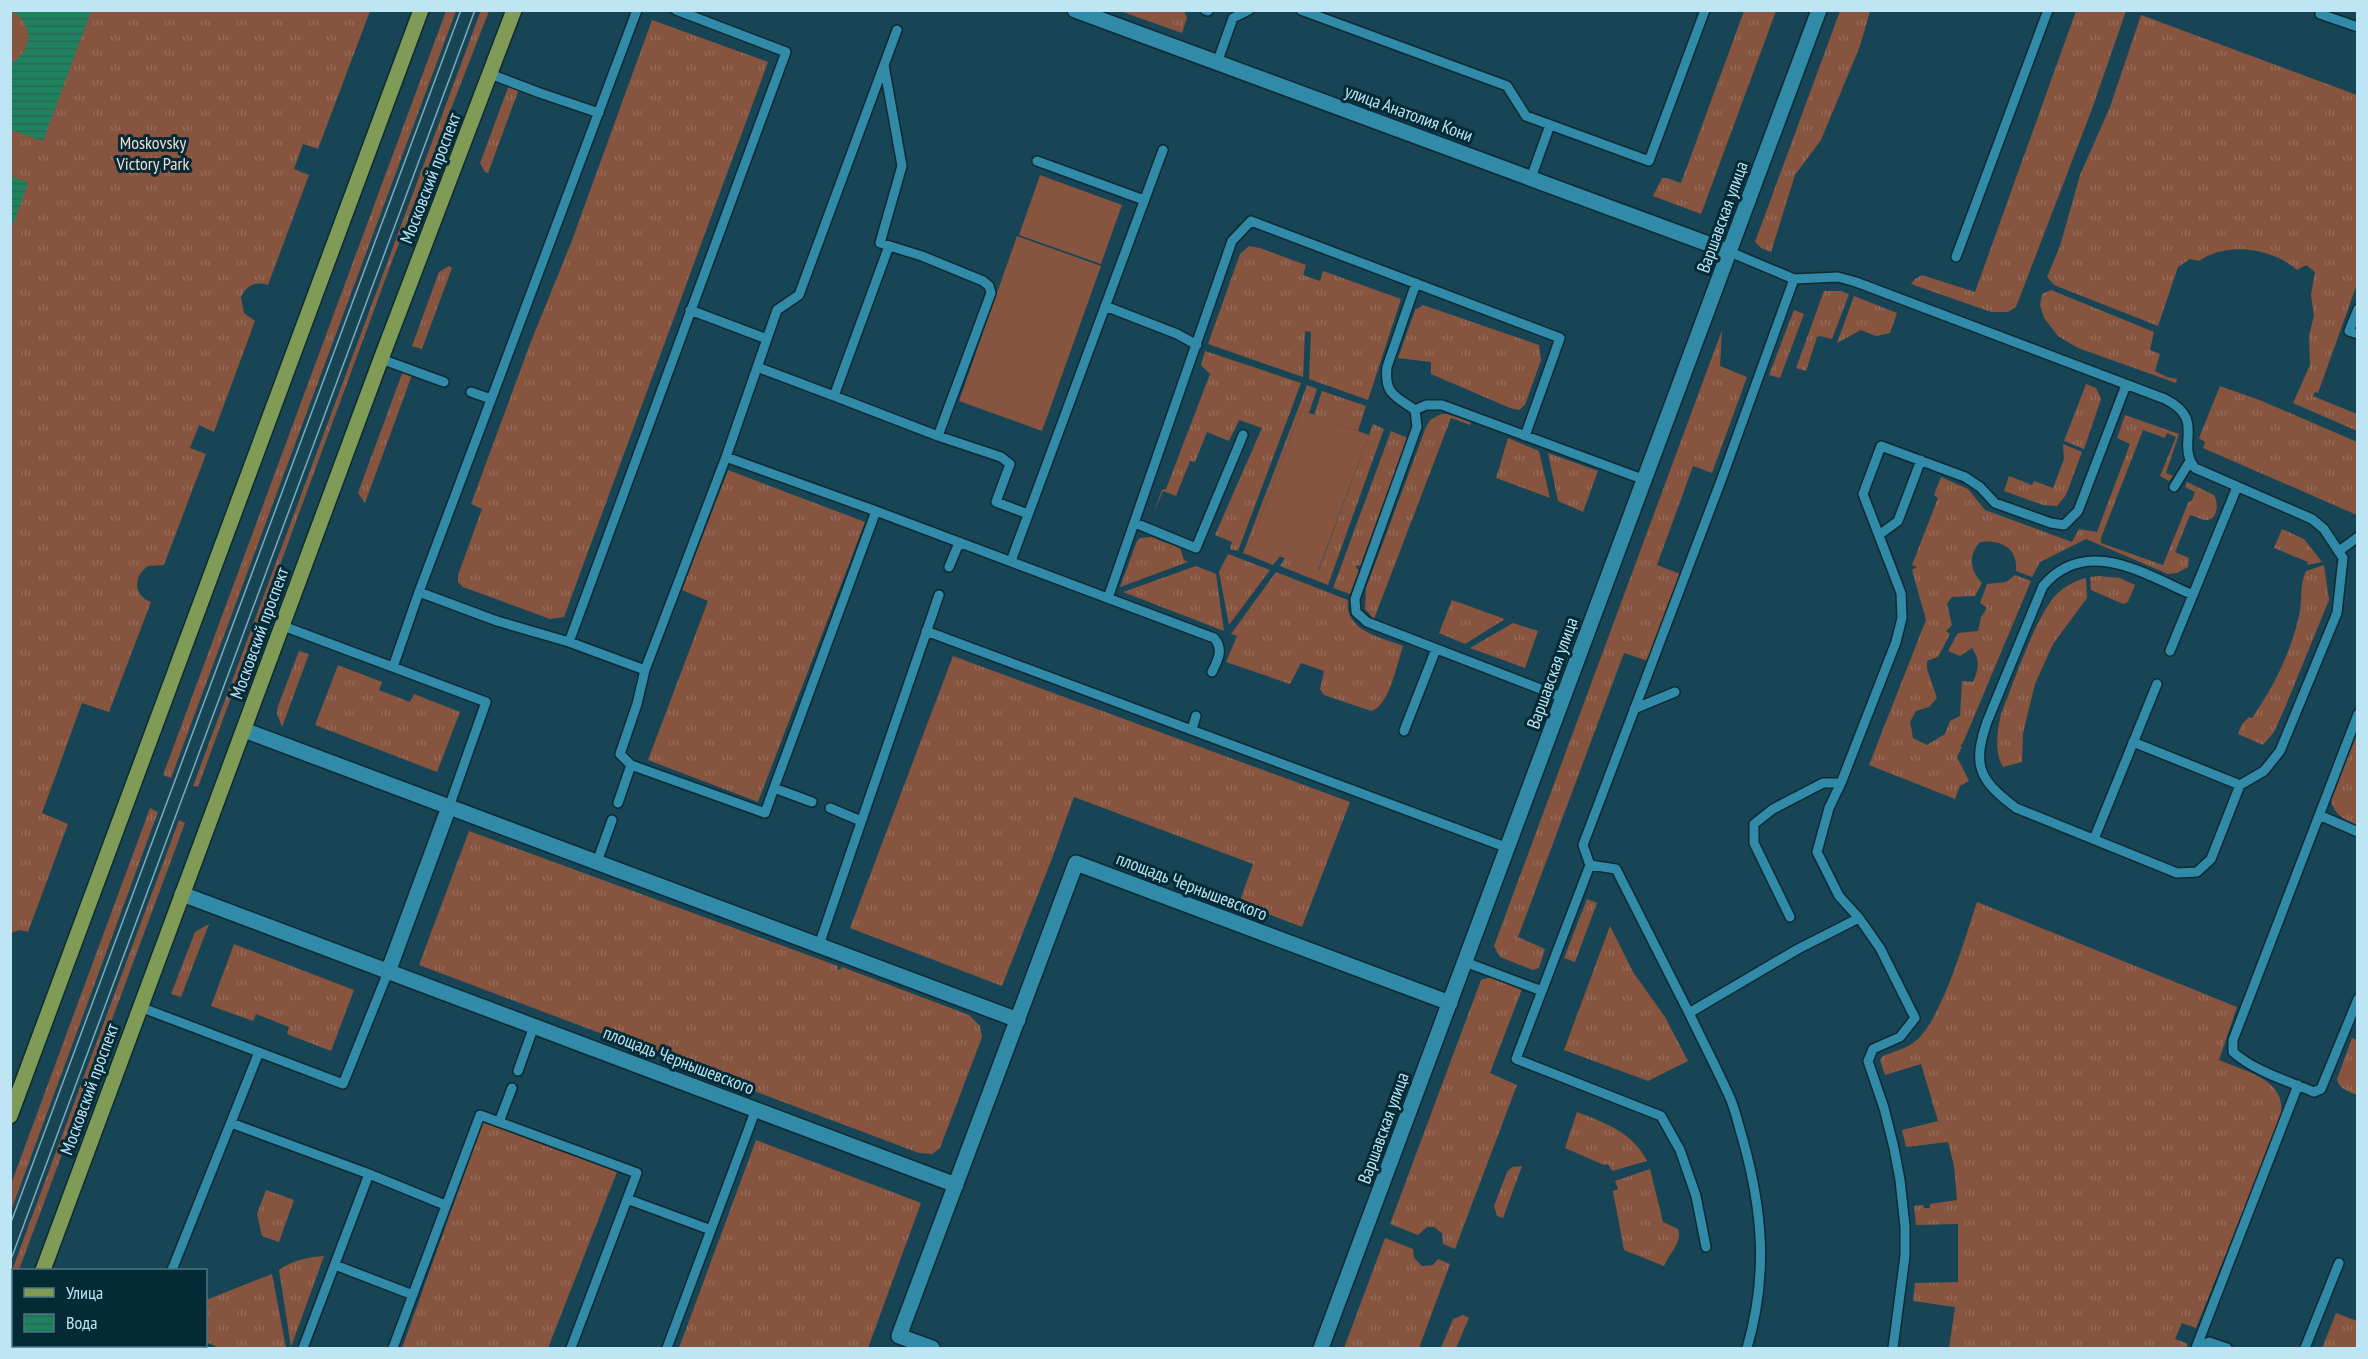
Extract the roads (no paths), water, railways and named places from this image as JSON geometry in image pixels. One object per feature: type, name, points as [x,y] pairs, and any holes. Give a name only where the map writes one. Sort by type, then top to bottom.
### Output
[{"type":"main road","points":[[10,1116],[421,10]]},
{"type":"main road","name":"Московский проспект","points":[[43,1269],[381,359],[514,10]]},
{"type":"street","name":"улица Анатолия Кони","points":[[1074,10],[1730,252]]},
{"type":"street","name":"Варшавская улица","points":[[1322,1348],[1819,10]]},
{"type":"street","points":[[244,730],[1018,1020]]},
{"type":"street","points":[[388,972],[449,807]]},
{"type":"street","name":"площадь Чернышевского","points":[[932,1348],[899,1336],[1077,863],[1450,1003]]},
{"type":"street","name":"площадь Чернышевского","points":[[182,894],[956,1185]]},
{"type":"lane","points":[[393,667],[637,10]]},
{"type":"lane","points":[[569,642],[786,52],[676,10]]},
{"type":"lane","points":[[1217,63],[1233,18],[1249,10]]},
{"type":"lane","points":[[1301,10],[1507,86],[1526,116],[1650,161],[1705,10]]},
{"type":"lane","points":[[1956,257],[2048,10]]},
{"type":"lane","points":[[2320,14],[2358,27]]},
{"type":"lane","points":[[876,511],[765,813],[631,765],[620,754],[637,704],[645,670],[726,457],[777,310],[799,295],[897,30]]},
{"type":"lane","points":[[884,65],[902,166],[880,243],[922,256],[983,281],[989,286],[991,293],[938,436]]},
{"type":"lane","points":[[490,74],[599,113]]},
{"type":"lane","points":[[1531,178],[1550,125]]},
{"type":"lane","points":[[1011,561],[1163,150]]},
{"type":"lane","points":[[1037,161],[1144,200]]},
{"type":"lane","points":[[1108,598],[1232,241],[1251,221],[1560,338],[1525,436]]},
{"type":"lane","points":[[834,396],[889,246]]},
{"type":"lane","points":[[1730,252],[1794,279],[1838,277],[1856,282],[2013,340],[2179,406],[2189,422],[2190,461],[2174,487]]},
{"type":"lane","points":[[1706,1247],[1696,1196],[1680,1150],[1661,1116],[1516,1059],[1590,866],[1583,845],[1722,478],[1794,279]]},
{"type":"lane","points":[[1415,410],[1391,395],[1385,381],[1387,367],[1416,283]]},
{"type":"lane","points":[[1105,306],[1177,334],[1197,345]]},
{"type":"lane","points":[[2358,309],[2349,331],[2358,334]]},
{"type":"lane","points":[[690,310],[767,339]]},
{"type":"lane","points":[[381,359],[444,382]]},
{"type":"lane","points":[[757,367],[938,436],[1001,457],[1010,464],[996,502],[1028,514]]},
{"type":"lane","points":[[1893,1348],[1905,1256],[1905,1227],[1894,1148],[1884,1108],[1868,1061],[1873,1049],[1900,1037],[1915,1018],[1880,948],[1859,918],[1839,896],[1817,852],[1829,808],[1896,642],[1902,618],[1901,593],[1863,494],[1881,446],[1965,477],[1980,487],[1995,503],[2050,523],[2064,525],[2078,511],[2126,385]]},
{"type":"lane","points":[[471,392],[491,399]]},
{"type":"lane","points":[[1415,410],[1426,405],[1442,405],[1645,480]]},
{"type":"lane","points":[[1415,410],[1417,427],[1356,599],[1356,612],[1367,622],[1564,698]]},
{"type":"lane","points":[[1135,523],[1196,548],[1243,435]]},
{"type":"lane","points":[[726,457],[1214,638],[1221,650],[1212,672]]},
{"type":"lane","points":[[1879,535],[1898,521],[1921,460]]},
{"type":"lane","points":[[2190,461],[2195,468],[2312,519],[2324,529],[2343,558],[2337,613],[2280,751],[2264,771],[2240,785],[2211,859],[2197,872],[2177,873],[2016,808],[1995,793],[1982,774],[1978,758],[1980,740],[2043,586],[2054,572],[2078,561],[2095,559],[2119,564],[2193,595]]},
{"type":"lane","points":[[2170,651],[2237,487]]},
{"type":"lane","points":[[2339,551],[2358,537]]},
{"type":"lane","points":[[949,567],[959,543]]},
{"type":"lane","points":[[419,592],[496,621],[569,642],[645,670]]},
{"type":"lane","points":[[819,945],[939,596]]},
{"type":"lane","points":[[283,626],[486,702],[449,807]]},
{"type":"lane","points":[[926,631],[1508,848]]},
{"type":"lane","points":[[1404,731],[1436,649]]},
{"type":"lane","points":[[2094,839],[2157,684]]},
{"type":"lane","points":[[1634,709],[1675,692]]},
{"type":"lane","points":[[2358,714],[2233,1040],[2234,1052],[2243,1060],[2314,1092],[2320,1089],[2358,999]]},
{"type":"lane","points":[[1192,729],[1196,716]]},
{"type":"lane","points":[[2133,742],[2240,785]]},
{"type":"lane","points":[[618,803],[631,765]]},
{"type":"lane","points":[[1790,917],[1754,843],[1754,824],[1773,809],[1823,783],[1841,783]]},
{"type":"lane","points":[[774,788],[812,802]]},
{"type":"lane","points":[[830,808],[861,821]]},
{"type":"lane","points":[[2319,816],[2358,832]]},
{"type":"lane","points":[[597,862],[612,820]]},
{"type":"lane","points":[[1590,866],[1616,869],[1732,1103],[1751,1168],[1760,1221],[1762,1266],[1756,1318],[1748,1348]]},
{"type":"lane","points":[[1689,1013],[1798,950],[1859,918]]},
{"type":"lane","points":[[1465,962],[1542,991]]},
{"type":"lane","points":[[140,1007],[343,1084],[388,972]]},
{"type":"lane","points":[[518,1071],[534,1026]]},
{"type":"lane","points":[[172,1269],[259,1052]]},
{"type":"lane","points":[[2196,1348],[2298,1085]]},
{"type":"lane","points":[[499,1122],[512,1088]]},
{"type":"lane","points":[[667,1348],[756,1110]]},
{"type":"lane","points":[[393,1348],[480,1115],[637,1173],[571,1348]]},
{"type":"lane","points":[[231,1123],[446,1205]]},
{"type":"lane","points":[[303,1348],[369,1174]]},
{"type":"lane","points":[[627,1199],[711,1230]]},
{"type":"lane","points":[[2305,1348],[2339,1263]]},
{"type":"lane","points":[[335,1264],[412,1295]]},
{"type":"lane","points":[[2196,1348],[2209,1342],[2227,1348]]},
{"type":"water","points":[[12,11],[91,11],[43,141],[11,130],[11,63],[24,52],[28,37],[24,23]]},
{"type":"water","points":[[10,177],[28,183],[11,230]]},
{"type":"tram line","points":[[10,1225],[461,10]]},
{"type":"tram line","points":[[10,1262],[475,10]]},
{"type":"park label","name":"Moskovsky Victory Park","points":[[153,152]]}]
